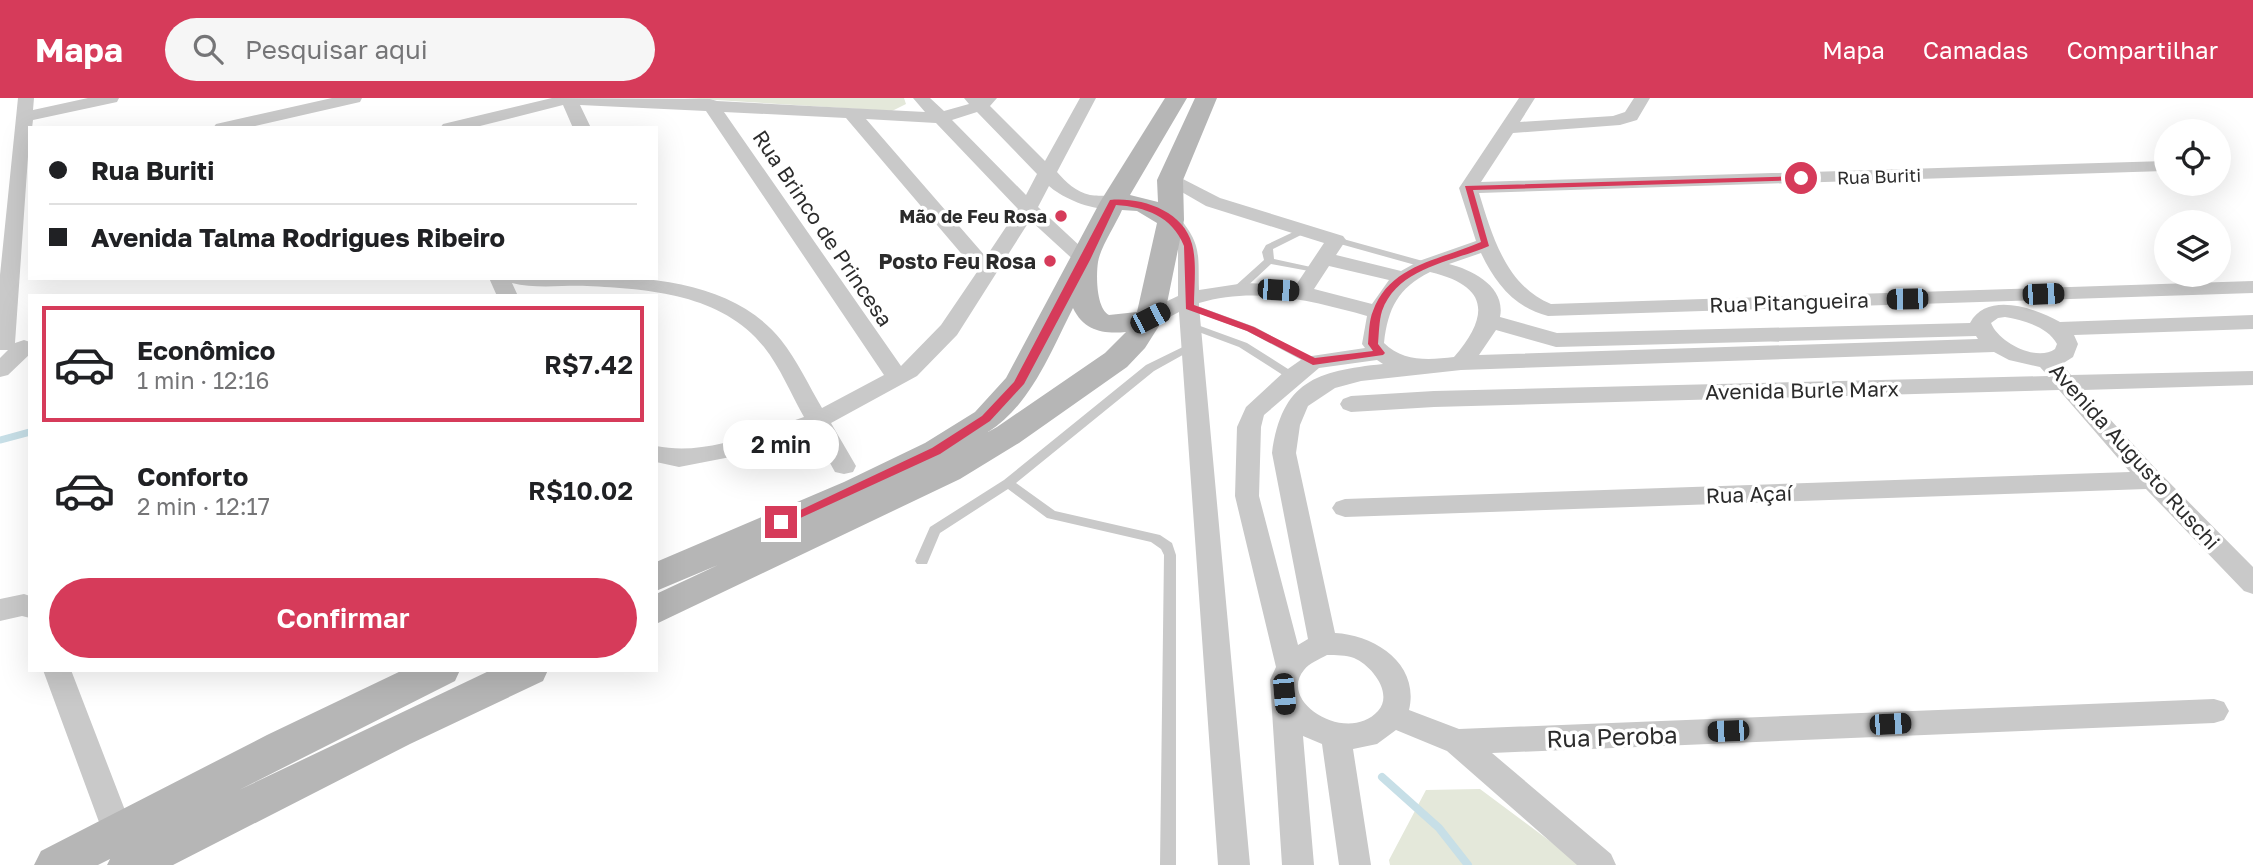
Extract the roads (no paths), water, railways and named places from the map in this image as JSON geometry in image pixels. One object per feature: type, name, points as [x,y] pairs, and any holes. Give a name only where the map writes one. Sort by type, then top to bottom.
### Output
[{"type":"main road","points":[[658,575],[867,484],[936,451],[986,419],[1018,384],[1113,202],[1176,98]]},
{"type":"main road","points":[[658,609],[948,471],[1009,435],[1116,360],[1135,341],[1150,318],[1171,220],[1170,180],[1206,98]]},
{"type":"main road","points":[[1113,202],[1143,204],[1171,220]]},
{"type":"main road","points":[[1085,260],[1083,300],[1096,321],[1107,325],[1124,325],[1150,318]]},
{"type":"main road","points":[[123,848],[281,747],[437,672]]},
{"type":"main road","points":[[56,865],[123,848],[345,757],[524,672]]},
{"type":"street","points":[[0,370],[15,346],[14,262],[22,231],[23,117],[26,98]]},
{"type":"street","points":[[23,117],[111,98]]},
{"type":"street","points":[[231,126],[354,98]]},
{"type":"street","points":[[921,98],[1028,208],[1085,260]]},
{"type":"street","points":[[658,454],[679,459],[746,446],[819,420],[898,378],[949,330],[1028,208],[1088,98]]},
{"type":"street","points":[[1298,865],[1287,679],[1303,652],[1323,644],[1342,644],[1376,657],[1389,670],[1396,686],[1398,701],[1392,716],[1382,727],[1369,734],[1353,737],[1336,737],[1312,728],[1294,713],[1287,679],[1247,496],[1249,427],[1254,412],[1303,369],[1380,353],[1373,344],[1377,312],[1389,290],[1401,277],[1426,265],[1462,266],[1486,244],[1468,188],[1527,98]]},
{"type":"street","points":[[1507,128],[1614,121],[1631,116],[1642,98]]},
{"type":"street","points":[[457,126],[569,99],[710,104],[940,118],[980,101],[1046,172],[1074,196],[1113,202]]},
{"type":"street","points":[[569,99],[581,126]]},
{"type":"street","name":"Rua Brinco de Princesa","points":[[710,104],[898,378]]},
{"type":"street","points":[[850,112],[987,271]]},
{"type":"street","name":"Rua Buriti","points":[[1468,188],[2154,166]]},
{"type":"street","points":[[1170,180],[1213,202],[1336,240],[1302,292]]},
{"type":"street","points":[[1171,220],[1185,237],[1188,246],[1191,319],[1234,865]]},
{"type":"street","name":"Rua Pitangueira","points":[[1486,244],[1516,292],[1535,307],[1548,310],[1997,304],[2253,288]]},
{"type":"street","points":[[1319,265],[1401,277]]},
{"type":"street","points":[[1461,363],[1481,341],[1490,321],[1488,294],[1462,266]]},
{"type":"street","points":[[586,280],[655,282],[722,304],[761,327],[819,420],[844,466]]},
{"type":"street","points":[[1150,318],[1191,319],[1238,289],[1302,292],[1377,312]]},
{"type":"street","points":[[2060,335],[2064,352],[2046,359],[2022,356],[1996,345],[1980,329],[1980,322],[1997,304],[2029,316],[2060,335],[2253,336]]},
{"type":"street","points":[[1490,321],[1556,340],[1980,329]]},
{"type":"street","points":[[2060,335],[2253,322]]},
{"type":"street","name":"Avenida Burle Marx","points":[[1380,353],[1415,368],[1461,363],[1996,345]]},
{"type":"street","name":"Avenida Augusto Ruschi","points":[[2046,359],[2065,384],[2153,480],[2253,584]]},
{"type":"street","points":[[1323,644],[1284,453],[1287,426],[1292,413],[1303,397],[1325,383],[1348,377],[1415,368],[1434,399]]},
{"type":"street","name":"Avenida Burle Marx","points":[[1352,404],[1434,399],[2253,379]]},
{"type":"street","name":"Rua Açaí","points":[[1345,508],[2153,480]]},
{"type":"street","points":[[0,610],[24,605],[28,607]]},
{"type":"street","points":[[58,672],[123,848]]},
{"type":"street","name":"Rua Peroba","points":[[1392,716],[1458,742],[2214,711]]},
{"type":"street","points":[[1336,737],[1355,865]]},
{"type":"street","points":[[1458,742],[1600,865]]},
{"type":"lane","points":[[1269,261],[1266,252],[1269,247],[1304,230]]},
{"type":"lane","points":[[1336,240],[1426,265]]},
{"type":"lane","points":[[1238,289],[1269,261],[1319,265]]},
{"type":"lane","points":[[1191,319],[1243,345],[1303,369]]},
{"type":"lane","points":[[1191,319],[1251,329],[1303,369]]},
{"type":"lane","points":[[922,561],[934,530],[1009,484],[1150,368],[1191,319]]},
{"type":"lane","points":[[1009,484],[1051,515],[1155,538],[1167,546],[1170,555],[1168,865]]},
{"type":"waterway","points":[[0,440],[28,433]]},
{"type":"waterway","points":[[1382,777],[1439,828],[1468,865]]},
{"type":"place","name":"Mão de Feu Rosa","points":[[1061,216]]},
{"type":"place","name":"Posto Feu Rosa","points":[[1050,261]]}]
